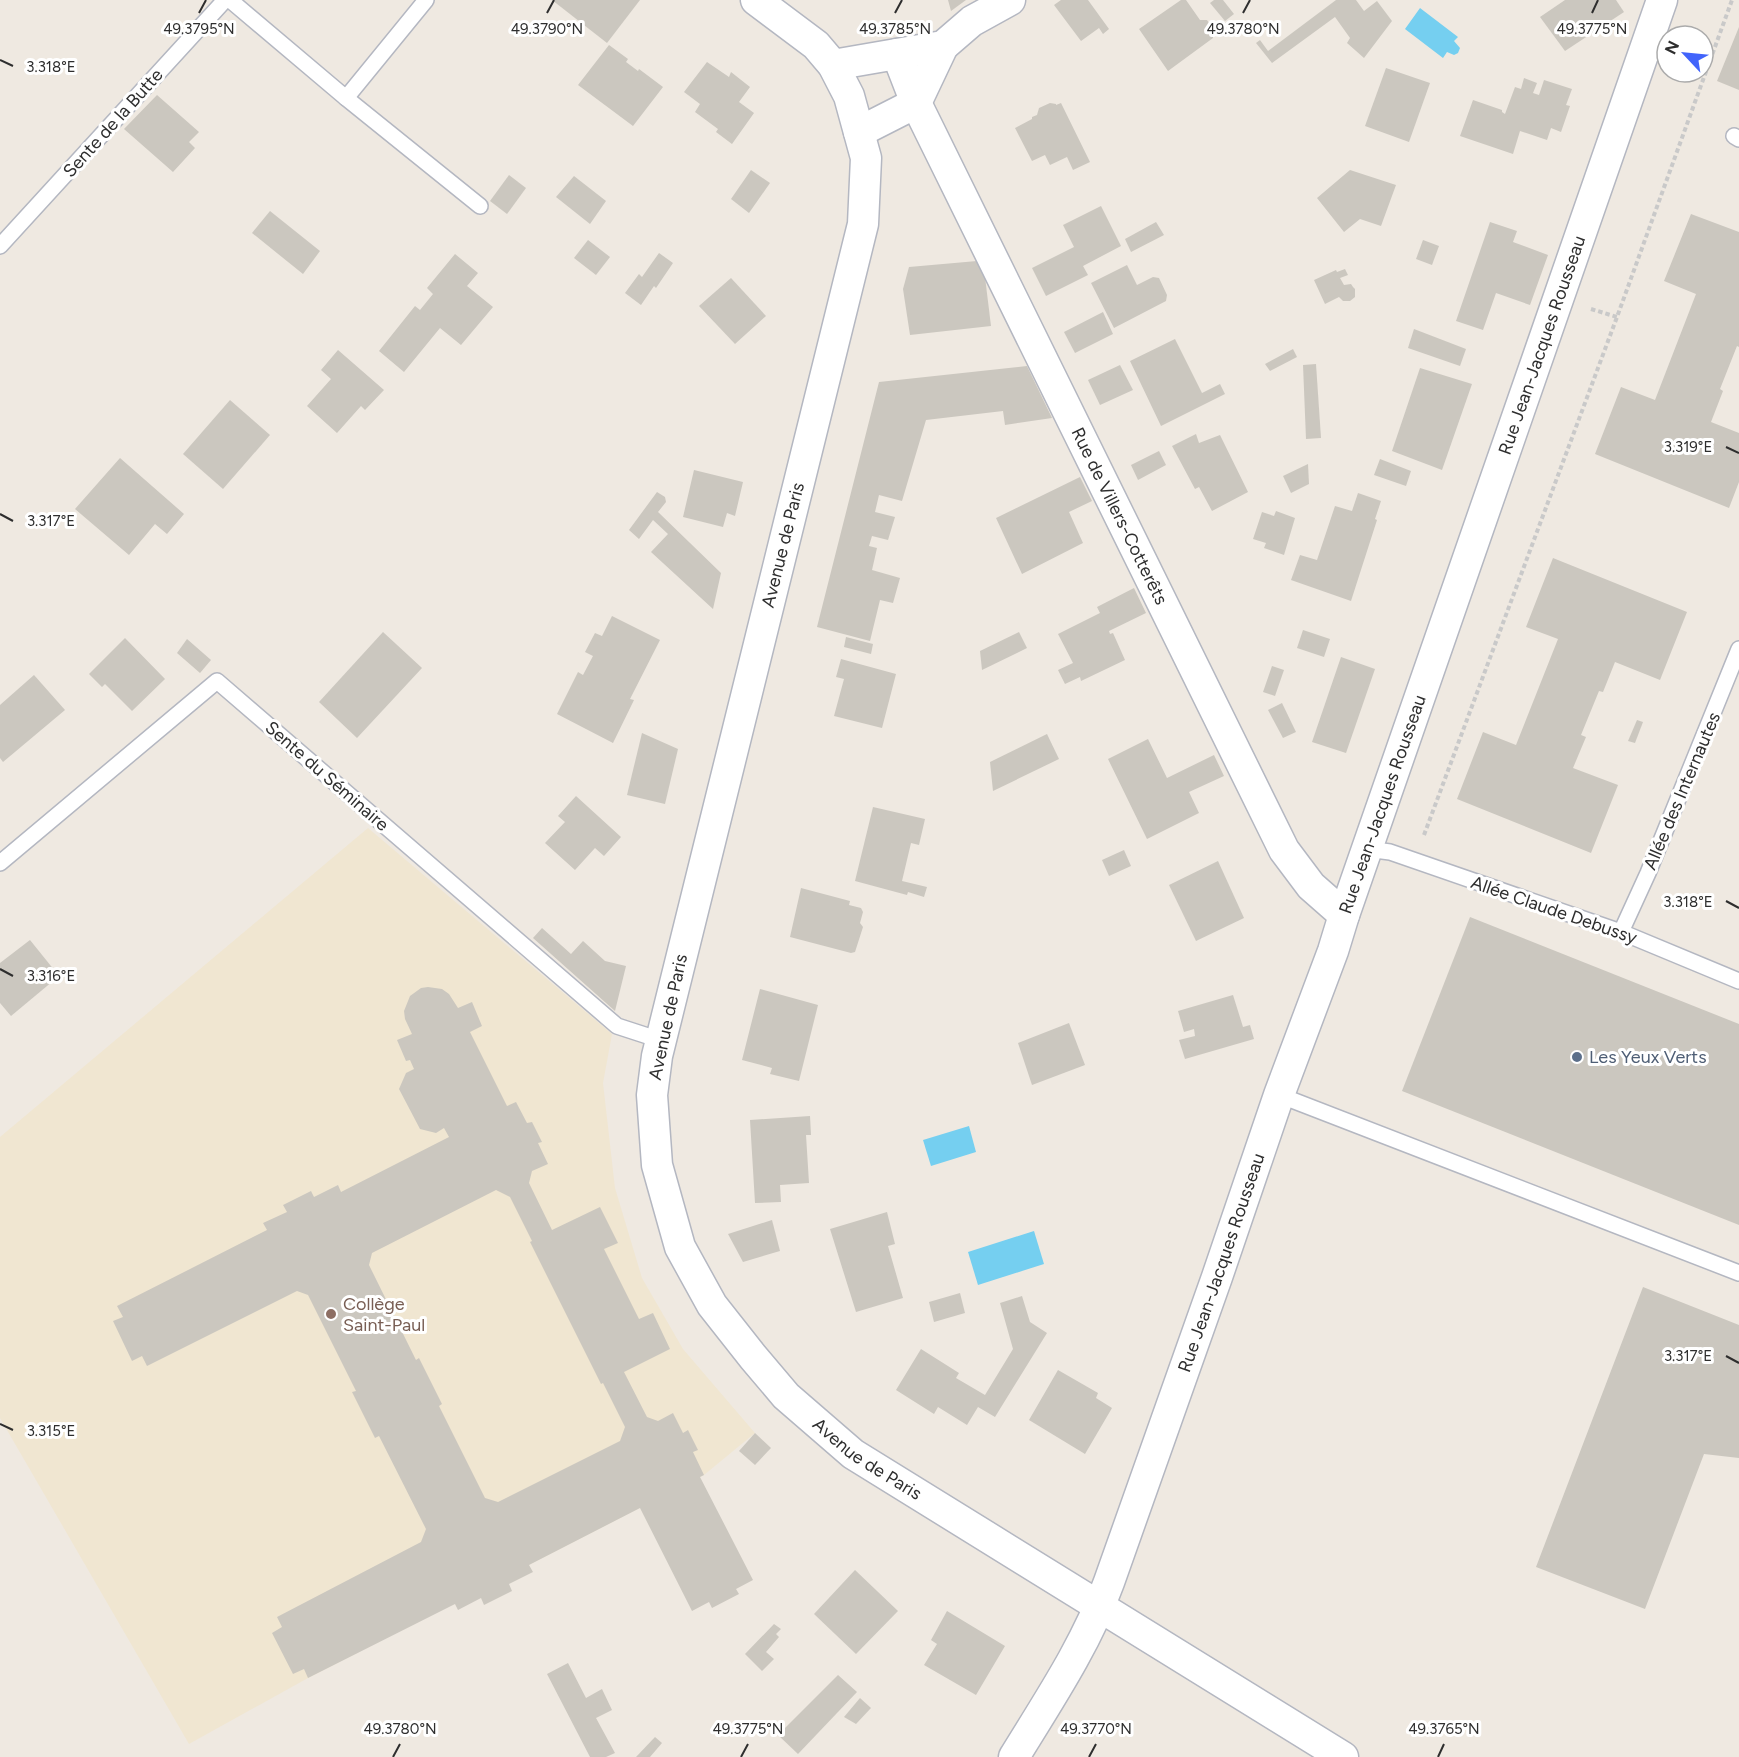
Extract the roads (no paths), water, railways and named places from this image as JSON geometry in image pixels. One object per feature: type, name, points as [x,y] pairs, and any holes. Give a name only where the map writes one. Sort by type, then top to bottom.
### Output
[{"type":"street","points":[[859,132],[916,103],[943,46],[972,21],[1010,0]]},
{"type":"street","name":"Rue Jean-Jacques Rousseau","points":[[1014,1757],[1072,1661],[1100,1607],[1279,1095],[1333,951],[1366,849],[1662,0]]},
{"type":"street","name":"Avenue de Paris","points":[[777,6],[833,65],[849,96],[866,158],[863,224],[660,1040],[652,1095],[657,1165],[680,1247],[712,1305],[786,1396],[853,1454],[1343,1757]]},
{"type":"street","points":[[833,65],[943,46]]},
{"type":"street","name":"Rue de Villers-Cotterêts","points":[[897,54],[916,103],[1284,850],[1311,886],[1344,915]]},
{"type":"lane","name":"Sente de la Butte","points":[[0,246],[225,0]]},
{"type":"lane","points":[[231,0],[346,98],[480,206]]},
{"type":"lane","points":[[346,98],[426,0]]},
{"type":"lane","name":"Allée des Internautes","points":[[1621,932],[1648,873],[1739,649]]},
{"type":"lane","name":"Sente du Séminaire","points":[[0,863],[217,681],[618,1026],[660,1040]]},
{"type":"lane","name":"Allée Claude Debussy","points":[[1366,849],[1390,852],[1621,932],[1739,981]]},
{"type":"lane","points":[[1279,1095],[1739,1273]]},
{"type":"water","points":[[1420,8],[1458,37],[1454,41],[1460,48],[1458,53],[1454,55],[1447,52],[1443,58],[1405,29]]},
{"type":"water","points":[[969,1126],[976,1152],[931,1166],[923,1140]]},
{"type":"water","points":[[1034,1231],[1044,1264],[978,1285],[968,1252]]},
{"type":"place","name":"Les Yeux Verts","points":[[1577,1057]]},
{"type":"place","name":"Collège Saint-Paul","points":[[331,1314]]}]
